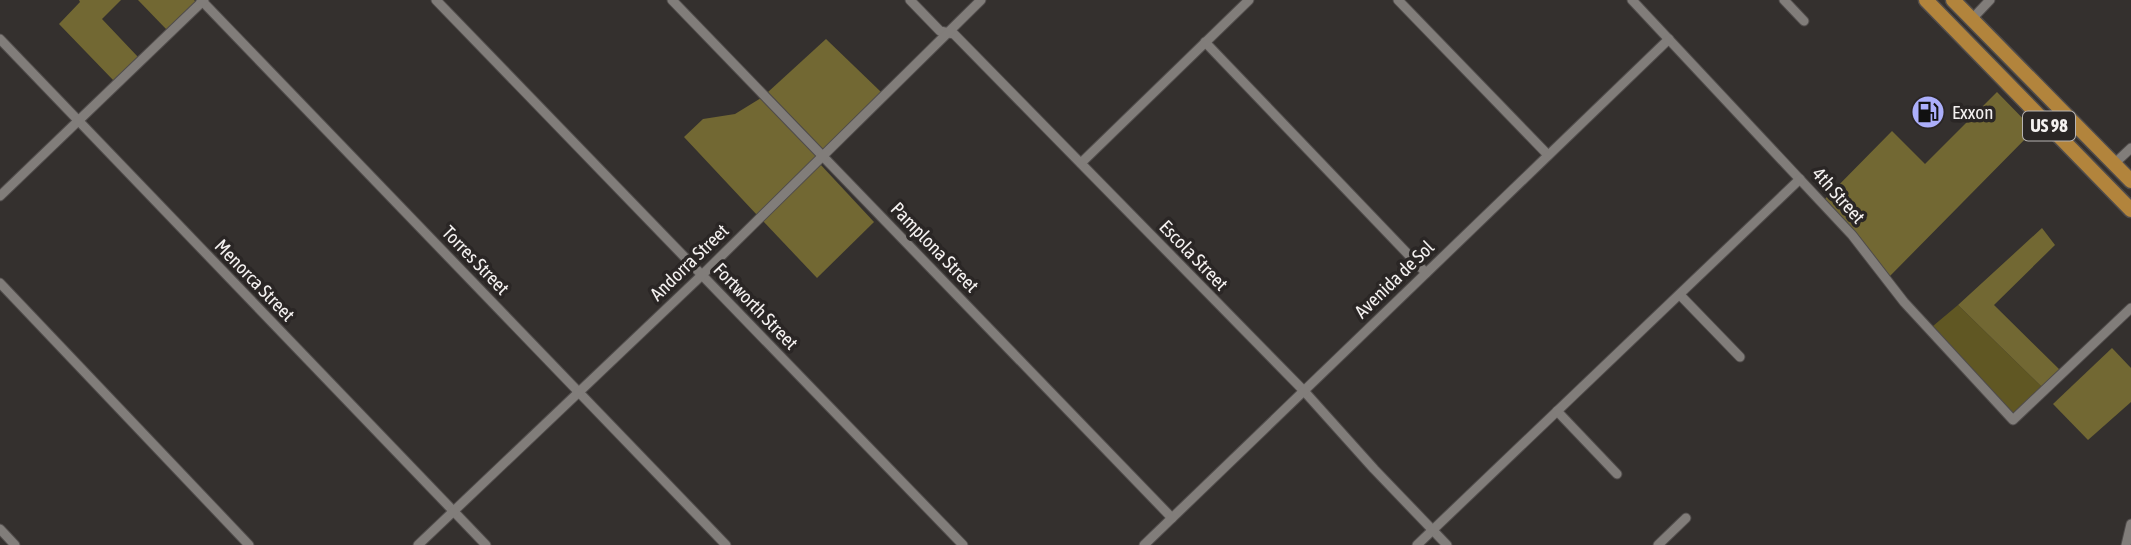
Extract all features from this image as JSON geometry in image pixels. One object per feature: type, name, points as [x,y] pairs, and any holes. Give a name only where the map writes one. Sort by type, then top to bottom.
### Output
[{"type":"highway","name":"US 98","points":[[1926,0],[2131,210]]},
{"type":"highway","points":[[1934,0],[1955,20],[1963,22],[1972,19]]},
{"type":"highway","name":"US 98","points":[[1953,0],[2131,181]]},
{"type":"highway","points":[[1967,42],[1974,38],[1988,45],[2055,113],[2070,119]]},
{"type":"street","name":"Fortworth Street","points":[[436,0],[963,545]]},
{"type":"street","name":"Pamplona Street","points":[[673,0],[1172,518]]},
{"type":"street","name":"Escola Street","points":[[910,0],[940,31],[954,34],[1304,391],[1447,545]]},
{"type":"street","name":"Andorra Street","points":[[418,545],[702,275],[981,0]]},
{"type":"street","points":[[1081,163],[1249,0]]},
{"type":"street","points":[[1398,0],[1548,155]]},
{"type":"street","name":"4th Street","points":[[1632,0],[1852,235],[1904,302],[2013,420],[2131,308]]},
{"type":"street","points":[[1784,0],[1804,21]]},
{"type":"street","points":[[1972,19],[1990,0]]},
{"type":"street","points":[[0,196],[203,1]]},
{"type":"street","name":"Torres Street","points":[[203,1],[726,545]]},
{"type":"street","name":"Menorca Street","points":[[0,39],[486,545]]},
{"type":"street","name":"Avenida de Sol","points":[[1144,545],[1669,39]]},
{"type":"street","points":[[1205,42],[1426,273]]},
{"type":"street","points":[[2114,164],[2131,148]]},
{"type":"street","points":[[1418,545],[1800,179]]},
{"type":"street","points":[[0,283],[249,545]]},
{"type":"street","points":[[1680,295],[1740,357]]},
{"type":"street","points":[[1557,411],[1617,474]]},
{"type":"street","points":[[1658,545],[1686,518]]},
{"type":"street","points":[[2126,545],[2131,524]]},
{"type":"street","points":[[0,529],[15,545]]},
{"type":"shaded area","points":[[79,0],[121,0],[102,19],[138,57],[114,81],[59,24]]},
{"type":"shaded area","points":[[138,0],[194,0],[196,2],[167,30]]},
{"type":"shaded area","points":[[826,39],[881,92],[824,150],[768,92]]},
{"type":"shaded area","points":[[1997,92],[2034,130],[1890,276],[1856,232],[1825,199],[1892,131],[1925,164]]},
{"type":"shaded area","points":[[761,98],[817,156],[757,215],[684,137],[703,119],[735,114]]},
{"type":"shaded area","points":[[820,164],[874,222],[817,278],[763,221]]},
{"type":"shaded area","points":[[2042,228],[2055,245],[1994,305],[2060,370],[2042,387],[1958,305]]},
{"type":"shaded area","points":[[1958,305],[2042,387],[2014,414],[1933,326]]},
{"type":"shaded area","points":[[2112,348],[2131,368],[2131,402],[2088,440],[2053,404]]},
{"type":"place","name":"Exxon","points":[[1928,112]]}]
